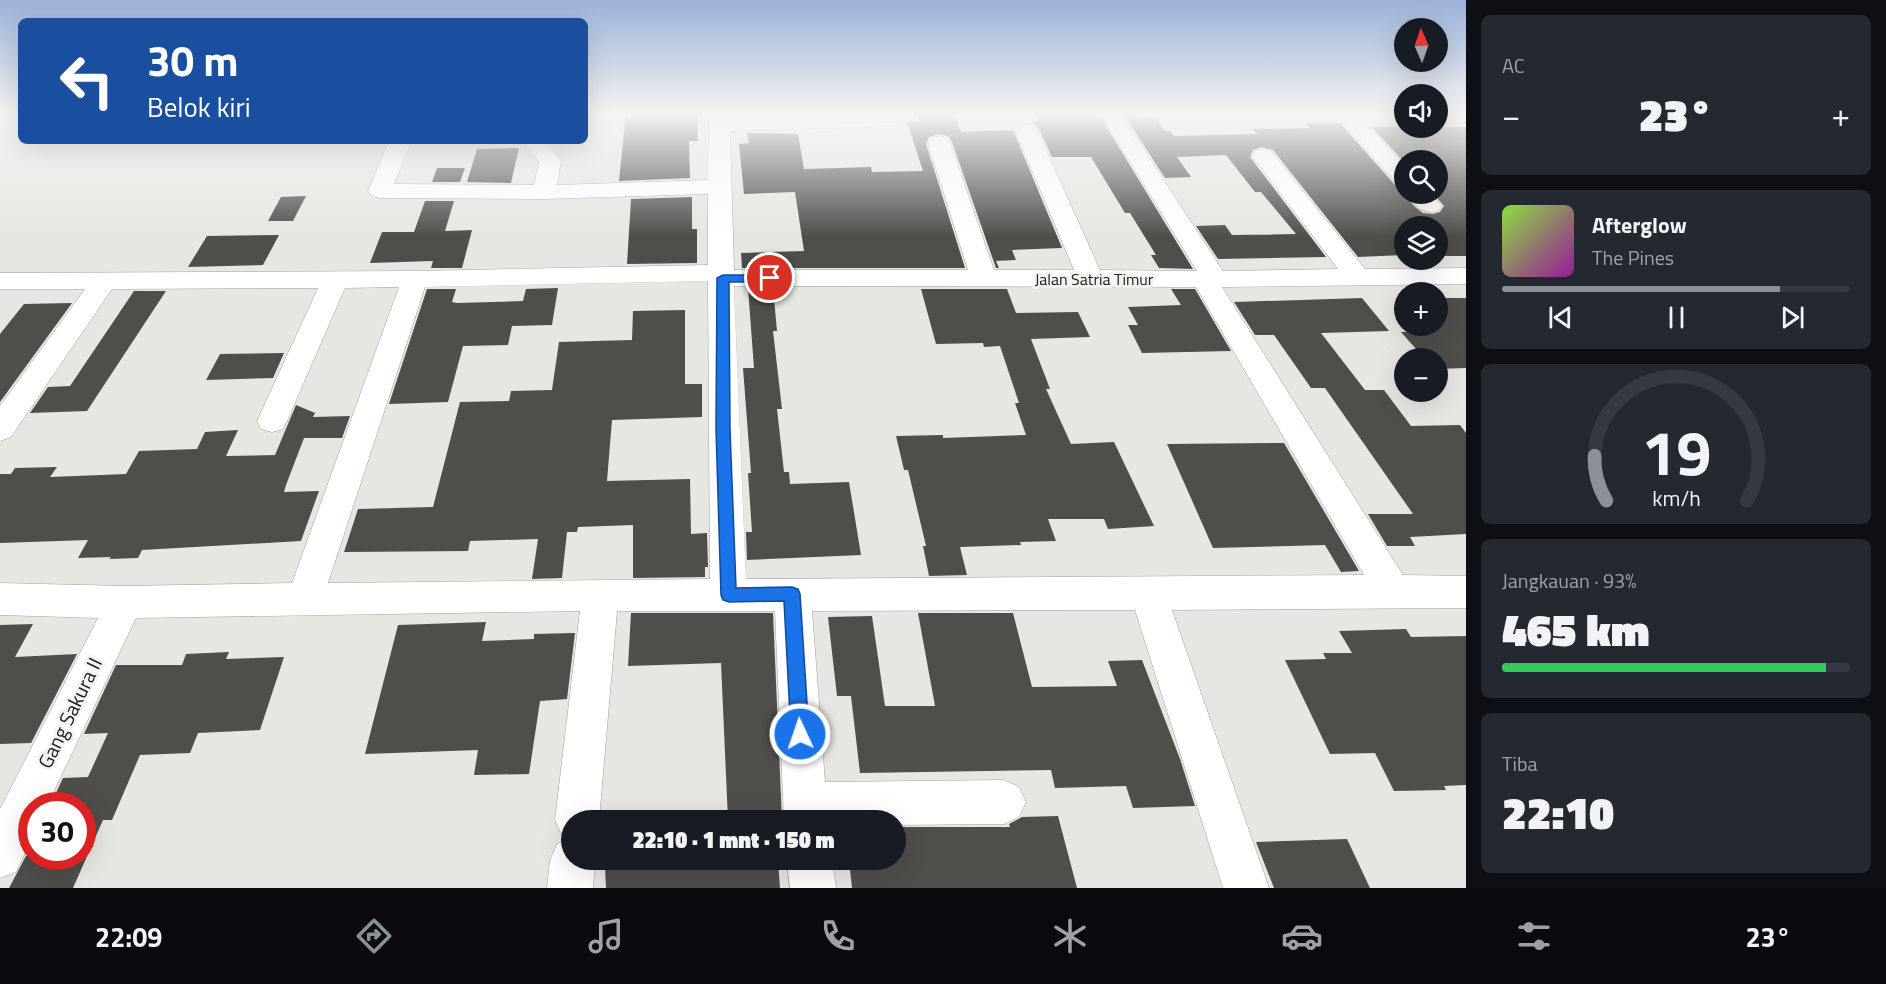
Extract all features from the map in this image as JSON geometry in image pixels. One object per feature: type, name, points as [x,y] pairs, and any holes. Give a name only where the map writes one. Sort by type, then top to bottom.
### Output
[{"type":"street","points":[[395,154],[380,191],[544,192],[720,187]]},
{"type":"street","points":[[544,154],[550,161],[544,192]]},
{"type":"street","points":[[720,154],[723,275],[723,429],[729,595]]},
{"type":"street","points":[[943,154],[984,279]]},
{"type":"street","points":[[1037,154],[1091,279]]},
{"type":"street","points":[[1135,154],[1393,591]]},
{"type":"street","points":[[1382,154],[1394,167]]},
{"type":"street","points":[[1263,156],[1358,278]]},
{"type":"street","name":"Jalan Satria Timur","points":[[0,281],[723,275],[984,279],[1466,276]]},
{"type":"street","points":[[304,600],[415,279]]},
{"type":"street","points":[[272,421],[335,280]]},
{"type":"street","points":[[0,429],[104,281]]},
{"type":"street","points":[[0,599],[124,602],[600,595],[1466,592]]},
{"type":"street","points":[[792,594],[805,810]]},
{"type":"street","points":[[1148,594],[1246,888]]},
{"type":"street","points":[[578,810],[600,595]]},
{"type":"street","name":"Gang Sakura II","points":[[0,856],[124,602]]},
{"type":"street","points":[[845,810],[1004,802]]},
{"type":"street","points":[[570,888],[572,870]]},
{"type":"street","points":[[811,870],[813,888]]},
{"type":"building","points":[[475,154],[518,154],[511,183],[467,182]]},
{"type":"building","points":[[622,154],[689,154],[690,178],[619,181]]},
{"type":"building","points":[[740,154],[802,154],[804,169],[871,167],[872,172],[923,171],[918,154],[929,154],[965,268],[742,268],[741,253],[804,251],[795,192],[744,194]]},
{"type":"building","points":[[956,154],[1023,154],[1062,248],[1012,250],[1016,260],[996,261],[999,268],[996,268]]},
{"type":"building","points":[[1051,154],[1123,154],[1193,269],[1159,268],[1151,255],[1156,255],[1130,213],[1125,213],[1091,157],[1052,157]]},
{"type":"building","points":[[1150,154],[1251,154],[1250,157],[1326,257],[1218,259],[1196,226],[1225,225],[1232,235],[1296,234],[1261,192],[1255,192],[1226,155],[1177,157],[1191,177],[1165,178]]},
{"type":"building","points":[[1277,154],[1368,154],[1394,184],[1394,204],[1412,204],[1423,213],[1433,214],[1440,212],[1444,206],[1442,204],[1448,204],[1448,154],[1466,154],[1466,256],[1448,256],[1448,216],[1394,216],[1394,255],[1358,257]]},
{"type":"building","points":[[437,168],[465,168],[460,182],[432,182]]},
{"type":"building","points":[[306,196],[293,221],[268,221],[281,197]]},
{"type":"building","points":[[692,197],[692,229],[697,229],[697,263],[627,264],[631,199]]},
{"type":"building","points":[[425,201],[454,201],[445,231],[472,230],[462,268],[431,268],[433,261],[370,263],[382,232],[414,232]]},
{"type":"building","points":[[279,235],[263,265],[188,267],[207,236]]},
{"type":"building","points":[[558,288],[552,325],[512,326],[508,345],[463,346],[448,402],[389,404],[427,289],[456,289],[452,302],[457,303],[523,301],[526,289]]},
{"type":"building","points":[[748,288],[773,288],[777,331],[773,331],[782,409],[777,409],[784,472],[789,472],[790,484],[849,482],[861,555],[747,560],[746,532],[752,532],[748,473],[751,473],[743,368],[754,368]]},
{"type":"building","points":[[921,289],[1007,289],[1016,313],[1078,312],[1090,337],[1031,339],[1050,389],[1046,389],[1071,444],[1114,442],[1154,526],[1108,529],[1104,519],[1048,519],[1056,541],[1020,542],[1021,545],[960,547],[967,575],[929,576],[923,546],[926,546],[908,470],[904,470],[896,436],[943,435],[943,438],[1026,435],[1015,403],[1019,403],[1000,346],[984,347],[983,343],[936,344]]},
{"type":"building","points":[[1171,289],[1195,289],[1231,351],[1142,353],[1128,325],[1138,325],[1128,307],[1181,305]]},
{"type":"building","points":[[134,291],[166,291],[87,411],[30,413],[48,387],[70,386]]},
{"type":"building","points":[[1362,298],[1389,331],[1321,333],[1365,390],[1384,390],[1411,426],[1460,425],[1466,433],[1466,534],[1410,537],[1415,546],[1387,546],[1368,514],[1413,514],[1325,388],[1311,388],[1274,335],[1255,335],[1234,302]]},
{"type":"building","points":[[1448,298],[1466,298],[1466,368],[1448,369],[1448,348],[1415,348],[1405,336],[1448,336]]},
{"type":"building","points":[[72,303],[0,402],[0,334],[24,304]]},
{"type":"building","points":[[685,310],[685,384],[702,384],[702,417],[612,420],[607,481],[690,479],[691,534],[707,533],[708,567],[705,567],[705,577],[633,578],[633,525],[578,527],[577,532],[567,532],[562,578],[532,579],[538,539],[470,541],[468,551],[344,552],[358,509],[433,507],[460,402],[509,401],[511,391],[552,390],[559,342],[632,340],[633,311]]},
{"type":"building","points":[[284,353],[273,378],[206,380],[220,354]]},
{"type":"building","points":[[296,405],[315,413],[313,417],[350,416],[342,438],[304,438],[284,492],[319,491],[301,541],[142,550],[138,558],[109,559],[111,557],[78,558],[88,540],[0,543],[0,474],[11,474],[15,468],[57,467],[50,477],[126,474],[139,451],[197,449],[205,432],[238,430],[226,456],[275,455]]},
{"type":"building","points":[[1284,443],[1359,571],[1341,572],[1325,545],[1213,548],[1167,444]]},
{"type":"building","points":[[631,613],[773,613],[782,810],[728,810],[721,663],[628,666]]},
{"type":"building","points":[[918,613],[1013,613],[1032,687],[1117,686],[1108,661],[1142,660],[1180,759],[1195,806],[1133,808],[1126,786],[1055,788],[1051,770],[860,773],[851,696],[837,696],[828,617],[872,616],[885,706],[935,706]]},
{"type":"building","points":[[486,622],[482,641],[534,639],[534,634],[575,633],[567,699],[540,701],[529,774],[474,775],[478,750],[365,754],[398,625]]},
{"type":"building","points":[[33,624],[15,657],[77,654],[31,743],[0,744],[0,625]]},
{"type":"building","points":[[1406,629],[1411,637],[1466,636],[1466,785],[1444,786],[1446,790],[1394,791],[1375,753],[1330,754],[1285,660],[1326,659],[1323,653],[1352,653],[1339,631]]},
{"type":"building","points":[[229,652],[226,659],[284,657],[260,730],[198,733],[190,753],[140,755],[112,820],[103,820],[96,836],[96,792],[56,792],[63,778],[88,777],[108,733],[84,734],[116,665],[182,665],[186,654]]},
{"type":"building","points":[[1058,816],[1077,888],[852,888],[850,870],[906,870],[906,827],[1010,827],[1009,824],[1022,817]]},
{"type":"building","points":[[1347,839],[1370,888],[1274,888],[1256,842]]},
{"type":"building","points":[[19,870],[81,870],[73,888],[9,888]]},
{"type":"building","points":[[605,870],[779,870],[780,888],[606,888]]},
{"type":"route","points":[[770,278],[723,278],[723,429],[729,595],[792,594],[800,734]]}]
